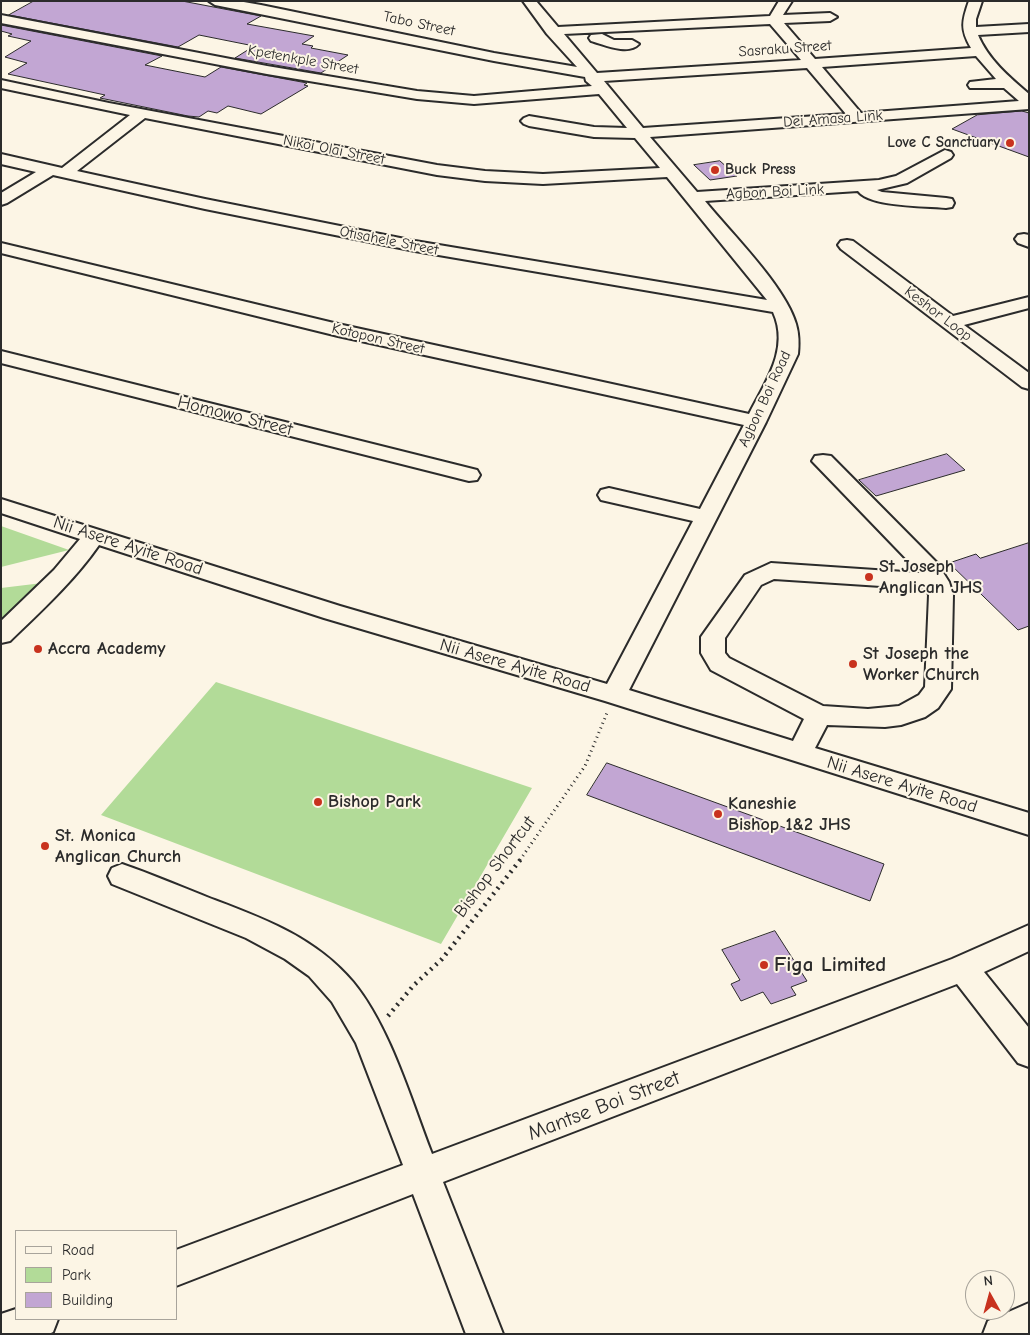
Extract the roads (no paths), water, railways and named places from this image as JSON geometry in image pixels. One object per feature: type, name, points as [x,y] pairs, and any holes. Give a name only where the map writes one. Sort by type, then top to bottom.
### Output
[{"type":"street","name":"Tabo Street","points":[[215,1],[274,11],[505,59],[593,80]]},
{"type":"street","points":[[774,20],[786,1]]},
{"type":"street","points":[[976,1],[969,19],[970,31],[980,52],[1029,104]]},
{"type":"street","name":"Agbon Boi Road","points":[[531,2],[561,42],[764,283],[780,308],[789,329],[791,342],[788,354],[756,422],[614,695]]},
{"type":"street","points":[[552,31],[830,17]]},
{"type":"street","name":"Kpetenkple Street","points":[[1,19],[267,70],[417,95],[474,100],[593,80]]},
{"type":"street","points":[[774,20],[857,117]]},
{"type":"street","points":[[970,31],[1029,28]]},
{"type":"street","points":[[561,42],[602,38],[611,44],[632,44]]},
{"type":"street","name":"Sasraku Street","points":[[593,80],[980,52]]},
{"type":"street","points":[[975,85],[1029,83]]},
{"type":"street","name":"Nikoi Olai Street","points":[[1,84],[142,114],[437,170],[486,176],[577,178],[670,172]]},
{"type":"street","name":"Dei Amasa Link","points":[[529,121],[594,132],[638,133],[1029,104]]},
{"type":"street","points":[[1,200],[57,172],[142,114]]},
{"type":"street","name":"Agbon Boi Link","points":[[691,197],[859,187],[901,180],[945,155]]},
{"type":"street","name":"Otisahele Street","points":[[1,159],[215,206],[415,246],[780,308]]},
{"type":"street","name":"Agbon Boi Link","points":[[859,187],[879,197],[946,203]]},
{"type":"street","name":"Keshor Loop","points":[[847,245],[1029,383]]},
{"type":"street","name":"Kotopon Street","points":[[1,248],[338,330],[756,422]]},
{"type":"street","points":[[950,323],[1029,302]]},
{"type":"street","name":"Homowo Street","points":[[1,357],[469,475]]},
{"type":"street","points":[[823,461],[929,568],[937,582],[941,595],[938,688],[932,699],[923,707],[892,718],[819,715],[720,664],[713,653],[713,637],[753,580],[771,571],[937,582]]},
{"type":"street","points":[[609,495],[706,517]]},
{"type":"street","name":"Nii Asere Ayite Road","points":[[1,506],[332,612],[614,695],[798,754],[1029,824]]},
{"type":"street","points":[[1,635],[64,576],[80,557],[94,535]]},
{"type":"street","points":[[798,754],[819,715]]},
{"type":"street","points":[[122,876],[257,929],[296,950],[320,967],[343,993],[370,1037],[485,1334]]},
{"type":"street","name":"Mantse Boi Street","points":[[178,1267],[963,968],[1029,937]]},
{"type":"street","points":[[963,968],[1029,1053]]},
{"type":"street","points":[[1,1333],[37,1320]]},
{"type":"street","points":[[1001,1334],[1029,1320]]},
{"type":"place","name":"Love C Sanctuary","points":[[1010,143]]},
{"type":"place","name":"Buck Press","points":[[715,170]]},
{"type":"place","name":"St Joseph Anglican JHS","points":[[869,577]]},
{"type":"place","name":"Accra Academy","points":[[38,649]]},
{"type":"place","name":"St Joseph the Worker Church","points":[[853,664]]},
{"type":"place","name":"Bishop Park","points":[[318,802]]},
{"type":"place","name":"Kaneshie Bishop 1&2 JHS","points":[[718,814]]},
{"type":"place","name":"St. Monica Anglican Church","points":[[45,846]]},
{"type":"place","name":"Figa Limited","points":[[764,965]]}]
